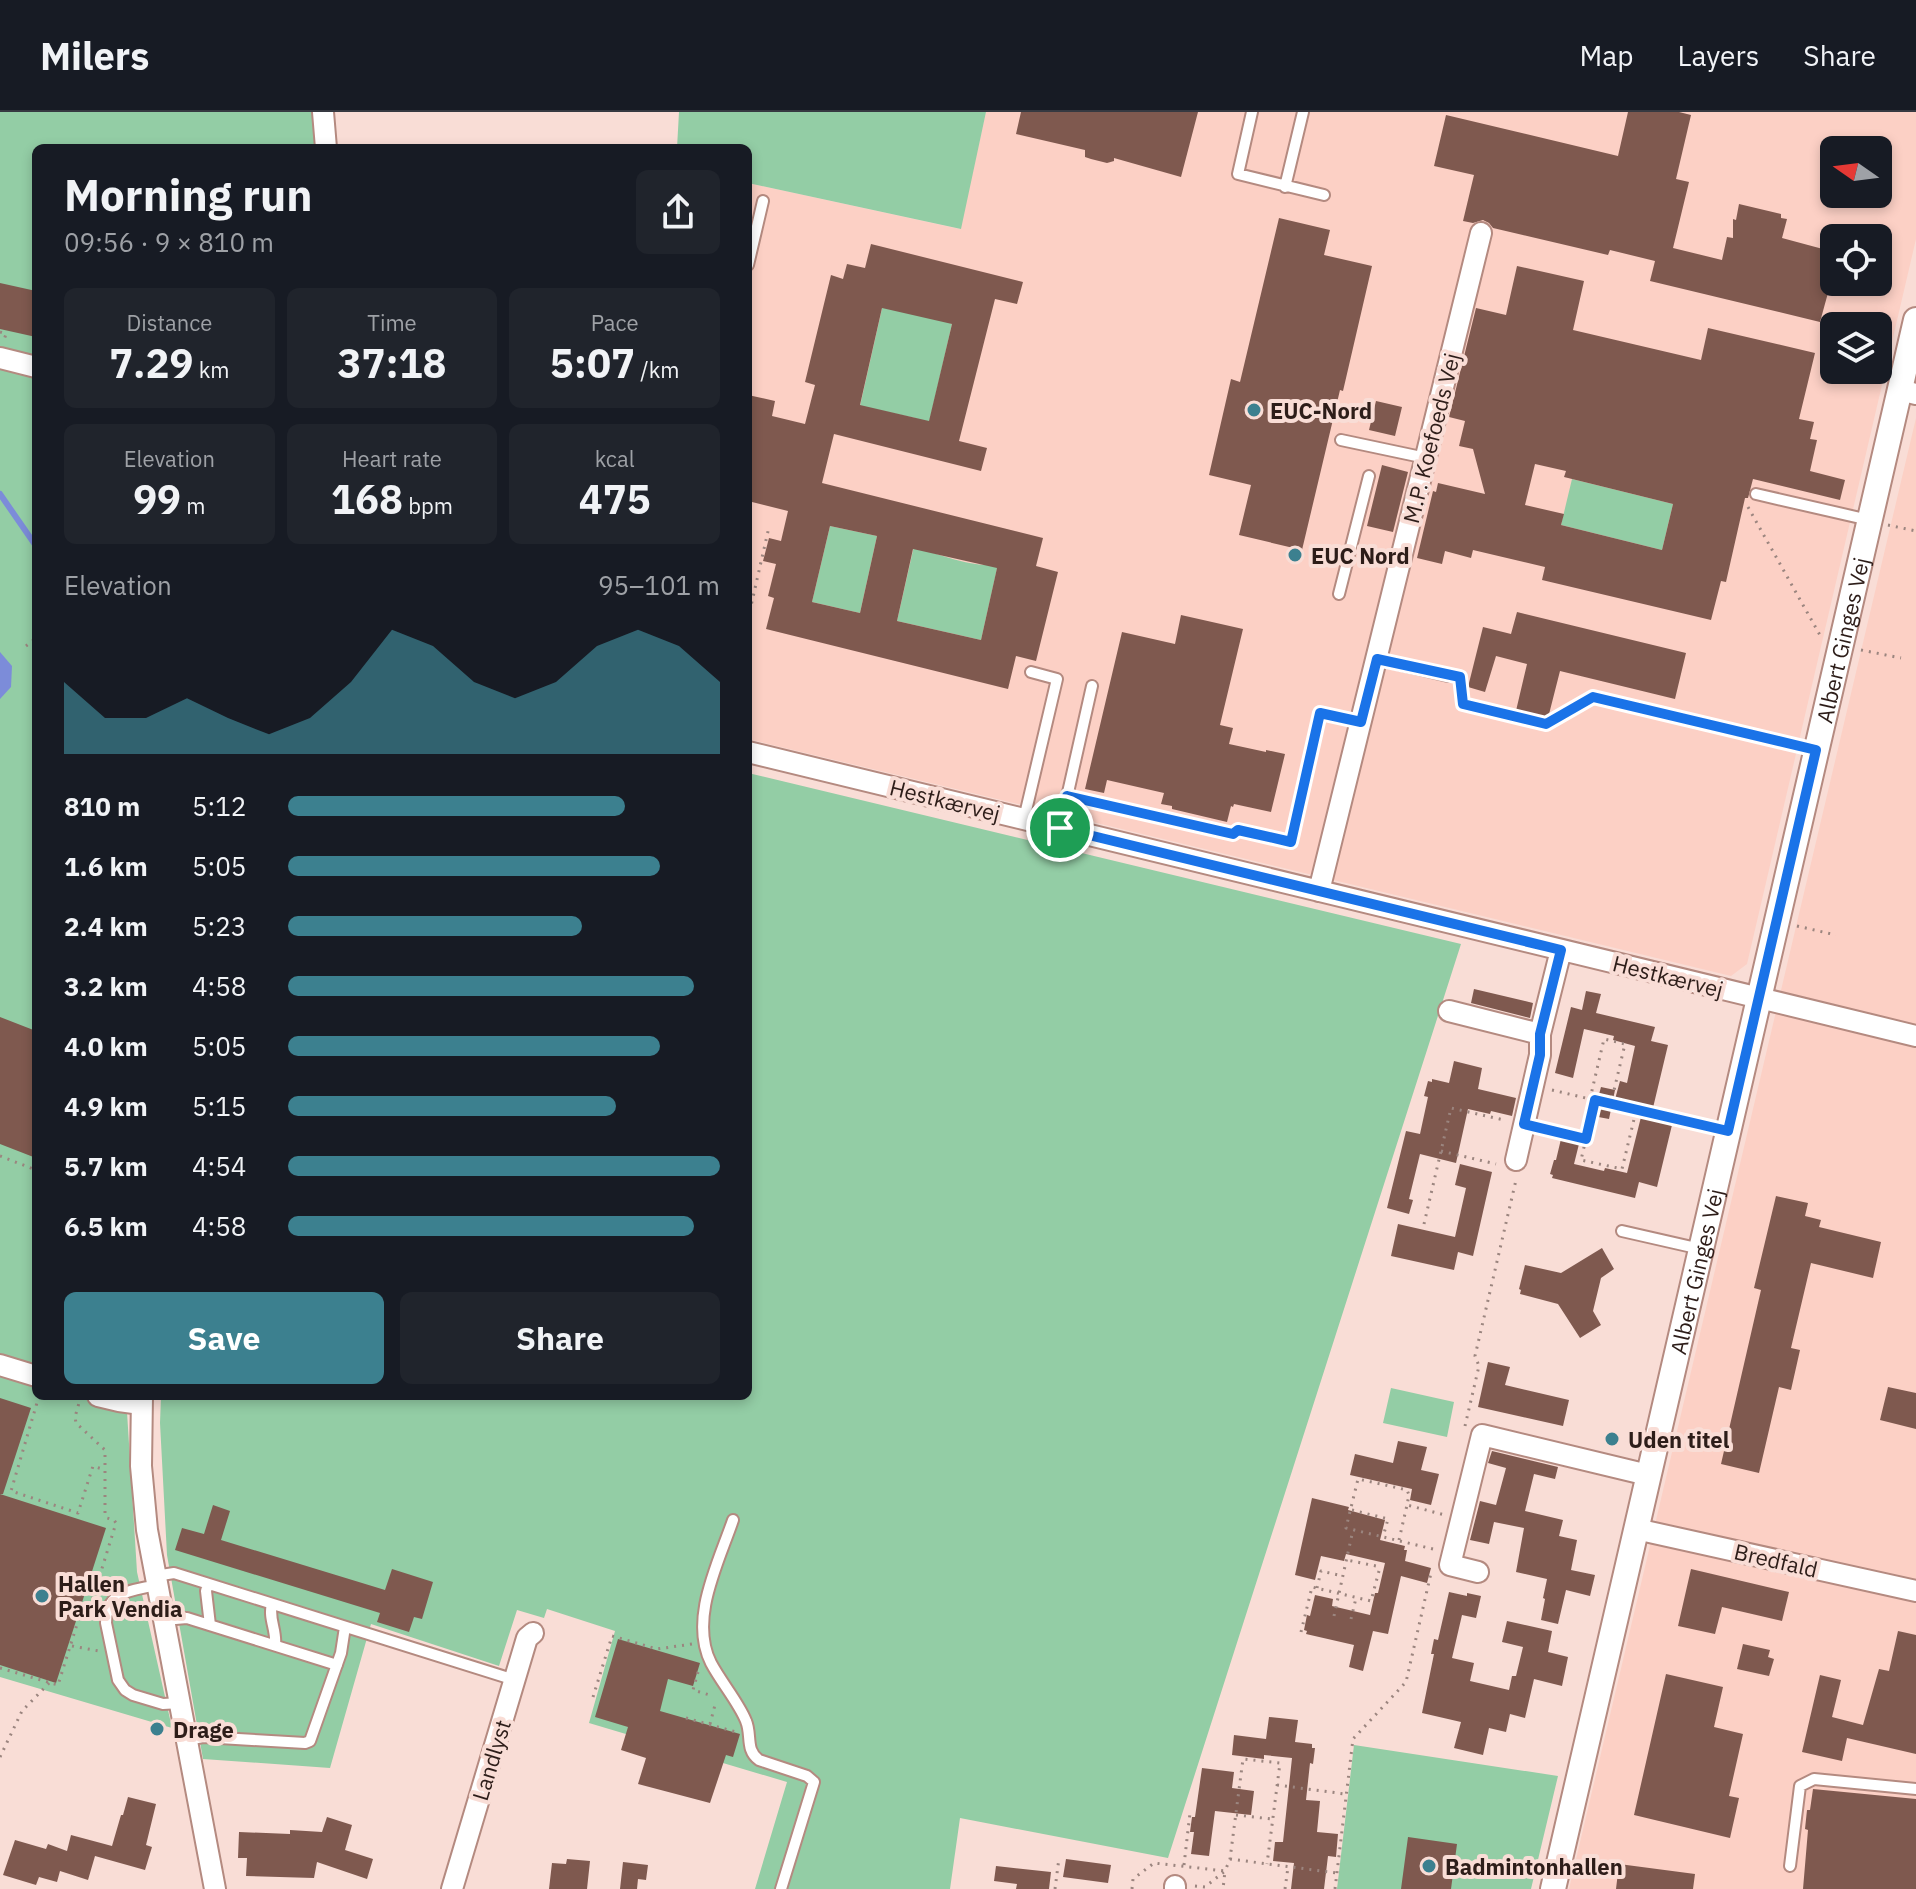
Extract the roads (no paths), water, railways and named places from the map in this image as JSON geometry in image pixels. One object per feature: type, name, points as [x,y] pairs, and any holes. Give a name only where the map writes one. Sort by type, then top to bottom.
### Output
[{"type":"street","points":[[323,112],[326,144]]},
{"type":"street","name":"M.P. Koefoeds Vej","points":[[1319,891],[1426,458],[1482,266],[1481,233]]},
{"type":"street","name":"Albert Ginges Vej","points":[[1553,1889],[1816,750],[1871,521],[1908,392],[1916,320]]},
{"type":"street","points":[[0,358],[32,366]]},
{"type":"street","name":"Hestkærvej","points":[[752,753],[1908,1034]]},
{"type":"street","points":[[1516,1160],[1540,1055],[1540,1034],[1561,950]]},
{"type":"street","points":[[1449,1011],[1540,1034]]},
{"type":"street","points":[[0,1365],[32,1375]]},
{"type":"street","points":[[142,1400],[141,1466],[147,1530],[215,1889]]},
{"type":"street","points":[[1478,1572],[1450,1565],[1482,1435],[1648,1475]]},
{"type":"street","name":"Bredfald","points":[[1636,1529],[1916,1591]]},
{"type":"street","name":"Landlyst","points":[[452,1889],[527,1638],[533,1633]]},
{"type":"lane","points":[[1252,112],[1238,174],[1324,195]]},
{"type":"lane","points":[[1285,187],[1303,112]]},
{"type":"lane","points":[[752,248],[763,201]]},
{"type":"lane","points":[[1341,440],[1426,458]]},
{"type":"lane","points":[[1339,594],[1369,476]]},
{"type":"lane","points":[[1756,494],[1871,521]]},
{"type":"lane","points":[[1377,659],[1448,676]]},
{"type":"lane","points":[[1024,819],[1057,679],[1031,672]]},
{"type":"lane","points":[[1060,828],[1092,686]]},
{"type":"lane","points":[[1067,796],[1233,834],[1238,830],[1291,842],[1320,713],[1361,722]]},
{"type":"lane","points":[[1622,1231],[1701,1249]]},
{"type":"lane","points":[[733,1520],[705,1606],[704,1645],[727,1691],[745,1718],[749,1746],[755,1757],[807,1776],[814,1782],[781,1889]]},
{"type":"lane","points":[[180,1703],[163,1704],[125,1690],[118,1680],[106,1623],[108,1605],[114,1598],[171,1573],[515,1680]]},
{"type":"lane","points":[[208,1584],[210,1625]]},
{"type":"lane","points":[[272,1604],[270,1614],[275,1645]]},
{"type":"lane","points":[[164,1620],[183,1617],[337,1665]]},
{"type":"lane","points":[[187,1740],[207,1737],[310,1741],[337,1665],[345,1627]]},
{"type":"lane","points":[[1790,1866],[1800,1786],[1814,1779],[1916,1789]]},
{"type":"water","points":[[0,652],[12,666],[11,687],[0,699]]},
{"type":"waterway","points":[[0,494],[32,540]]},
{"type":"place","name":"EUC-Nord","points":[[1254,410]]},
{"type":"place","name":"EUC Nord","points":[[1295,555]]},
{"type":"place","name":"Uden titel","points":[[1612,1439]]},
{"type":"place","name":"Hallen Park Vendia","points":[[42,1596]]},
{"type":"place","name":"Drage","points":[[157,1729]]},
{"type":"place","name":"Badmintonhallen","points":[[1429,1866]]}]
